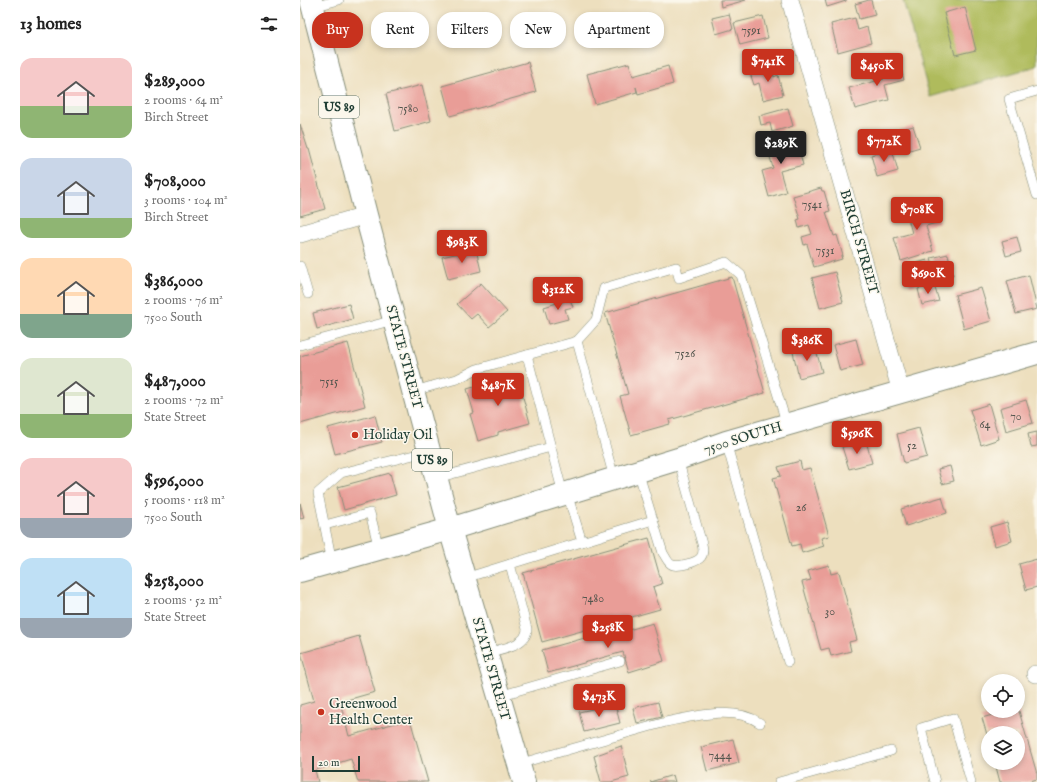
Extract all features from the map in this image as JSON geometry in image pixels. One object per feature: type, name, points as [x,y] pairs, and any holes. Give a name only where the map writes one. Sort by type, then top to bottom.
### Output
[{"type":"main road","name":"STATE STREET","points":[[312,3],[366,215],[450,529],[521,773]]},
{"type":"main road","name":"7500 SOUTH","points":[[300,571],[450,529],[678,459],[726,442],[1037,353]]},
{"type":"street","name":"BIRCH STREET","points":[[790,0],[901,392]]},
{"type":"street","points":[[300,234],[366,215]]},
{"type":"lane","points":[[312,3],[339,0]]},
{"type":"lane","points":[[1037,91],[1009,99],[1037,195]]},
{"type":"lane","points":[[414,392],[457,379],[478,369],[577,341],[596,320],[604,288],[676,267],[679,278],[726,262],[741,275],[787,425]]},
{"type":"lane","points":[[300,266],[308,294]]},
{"type":"lane","points":[[300,345],[394,320]]},
{"type":"lane","points":[[577,341],[614,478]]},
{"type":"lane","points":[[527,355],[551,447],[565,494],[582,542]]},
{"type":"lane","points":[[726,442],[788,662]]},
{"type":"lane","points":[[437,478],[551,447]]},
{"type":"lane","points":[[332,562],[318,493],[342,473],[430,451]]},
{"type":"lane","points":[[638,471],[663,553],[668,561],[673,565],[680,566],[696,561],[701,557],[703,551],[678,459]]},
{"type":"lane","points":[[325,525],[370,513],[379,549]]},
{"type":"lane","points":[[465,578],[653,520]]},
{"type":"lane","points":[[486,653],[519,642],[527,634],[510,564]]},
{"type":"lane","points":[[499,696],[620,661]]},
{"type":"lane","points":[[521,773],[666,722],[719,713],[746,716],[753,718],[760,723]]},
{"type":"lane","points":[[935,782],[921,728],[953,718],[971,782]]},
{"type":"lane","points":[[779,782],[891,751]]},
{"type":"green space","points":[[903,0],[1037,0],[1037,66],[930,97]]},
{"type":"building","points":[[720,0],[746,0],[721,7]]},
{"type":"building","points":[[825,0],[846,0],[846,1],[827,7]]},
{"type":"building","points":[[871,0],[875,15],[859,19],[855,4]]},
{"type":"building","points":[[965,7],[976,50],[955,55],[944,13]]},
{"type":"building","points":[[729,14],[733,29],[716,34],[712,18]]},
{"type":"building","points":[[763,16],[768,38],[740,45],[734,23]]},
{"type":"building","points":[[855,18],[858,30],[867,27],[871,43],[838,52],[831,24]]},
{"type":"building","points":[[899,61],[904,80],[885,85],[889,100],[855,109],[849,88],[884,79],[881,66]]},
{"type":"building","points":[[528,62],[536,92],[450,116],[442,86]]},
{"type":"building","points":[[629,63],[633,76],[668,66],[673,84],[638,94],[636,87],[637,92],[595,104],[587,74]]},
{"type":"building","points":[[772,67],[774,77],[778,75],[783,95],[763,100],[759,83],[754,85],[750,73]]},
{"type":"building","points":[[422,85],[431,121],[395,131],[386,94]]},
{"type":"building","points":[[788,108],[793,126],[772,132],[770,123],[761,125],[759,116]]},
{"type":"building","points":[[300,124],[309,149],[325,209],[300,216]]},
{"type":"building","points":[[913,126],[920,147],[903,152],[897,131]]},
{"type":"building","points":[[796,138],[803,165],[780,171],[786,192],[769,197],[762,171],[773,168],[767,146]]},
{"type":"building","points":[[892,149],[898,171],[877,177],[871,155]]},
{"type":"building","points":[[821,188],[822,191],[824,191],[830,211],[826,212],[834,236],[837,235],[843,256],[841,256],[842,259],[814,267],[807,244],[804,245],[802,237],[812,234],[809,225],[799,228],[797,220],[800,219],[793,196]]},
{"type":"building","points":[[932,199],[939,222],[926,226],[933,251],[901,261],[894,238],[912,233],[905,208]]},
{"type":"building","points":[[1017,237],[1021,252],[1006,256],[1002,241]]},
{"type":"building","points":[[476,249],[481,271],[448,279],[442,257]]},
{"type":"building","points":[[948,254],[953,275],[937,280],[931,258]]},
{"type":"building","points":[[927,260],[933,280],[910,286],[904,267]]},
{"type":"building","points":[[835,272],[843,302],[820,308],[812,278]]},
{"type":"building","points":[[1029,275],[1037,309],[1016,314],[1007,281]]},
{"type":"building","points":[[732,277],[765,393],[669,420],[670,424],[631,435],[620,396],[628,394],[605,313]]},
{"type":"building","points":[[481,283],[507,312],[489,327],[477,314],[471,319],[457,304]]},
{"type":"building","points":[[934,285],[939,301],[922,305],[918,289]]},
{"type":"building","points":[[981,288],[991,321],[964,329],[955,295]]},
{"type":"building","points":[[570,299],[573,307],[565,309],[568,319],[549,324],[544,307]]},
{"type":"building","points":[[349,304],[353,319],[317,329],[313,313]]},
{"type":"building","points":[[856,339],[863,365],[840,371],[833,345]]},
{"type":"building","points":[[348,343],[365,406],[300,424],[300,356]]},
{"type":"building","points":[[815,346],[822,372],[799,378],[793,352]]},
{"type":"building","points":[[517,375],[530,423],[498,432],[498,435],[478,441],[470,414],[474,413],[467,389]]},
{"type":"building","points":[[1026,400],[1033,423],[1006,431],[1000,408]]},
{"type":"building","points":[[989,404],[999,439],[981,445],[970,410]]},
{"type":"building","name":"Holiday Oil","points":[[375,415],[382,442],[335,454],[328,428]]},
{"type":"building","points":[[919,428],[927,457],[904,463],[897,434]]},
{"type":"building","points":[[1037,432],[1037,446],[1031,447],[1028,434]]},
{"type":"building","points":[[866,441],[872,463],[849,469],[842,447]]},
{"type":"building","points":[[800,461],[802,470],[810,468],[829,536],[821,538],[824,546],[802,553],[800,544],[792,546],[773,478],[781,476],[778,467]]},
{"type":"building","points":[[950,466],[954,481],[942,484],[938,469]]},
{"type":"building","name":"Holiday Oil","points":[[390,473],[396,495],[344,510],[338,487]]},
{"type":"building","points":[[942,497],[947,513],[906,526],[901,509]]},
{"type":"building","points":[[300,503],[304,518],[300,519]]},
{"type":"building","points":[[1007,522],[1012,541],[995,546],[990,527]]},
{"type":"building","points":[[649,538],[662,584],[653,587],[660,609],[542,642],[523,573]]},
{"type":"building","points":[[1037,559],[1037,587],[1026,590],[1019,564]]},
{"type":"building","points":[[829,565],[831,574],[839,572],[857,640],[849,642],[851,651],[831,656],[829,648],[821,650],[802,582],[811,580],[808,571]]},
{"type":"building","points":[[653,623],[664,661],[629,672],[623,652],[548,673],[542,650],[617,629],[618,633]]},
{"type":"building","name":"Greenwood Health Center","points":[[359,636],[375,692],[340,702],[349,736],[410,719],[428,782],[358,782],[351,759],[315,770],[318,782],[300,782],[300,705],[314,701],[301,653]]},
{"type":"building","points":[[658,702],[662,717],[637,723],[633,708]]},
{"type":"building","points":[[615,704],[620,723],[584,732],[579,712]]},
{"type":"building","points":[[982,718],[1021,718],[1023,726],[984,726]]},
{"type":"building","points":[[1025,732],[1037,774],[1037,779],[1027,782],[1000,782],[997,770],[1025,770]]},
{"type":"building","points":[[733,739],[739,763],[707,771],[701,747]]},
{"type":"building","points":[[621,746],[629,777],[611,782],[601,782],[594,756]]},
{"type":"building","points":[[673,775],[675,782],[650,782]]},
{"type":"place","name":"Holiday Oil","points":[[355,435]]},
{"type":"place","name":"Greenwood Health Center","points":[[321,712]]}]
